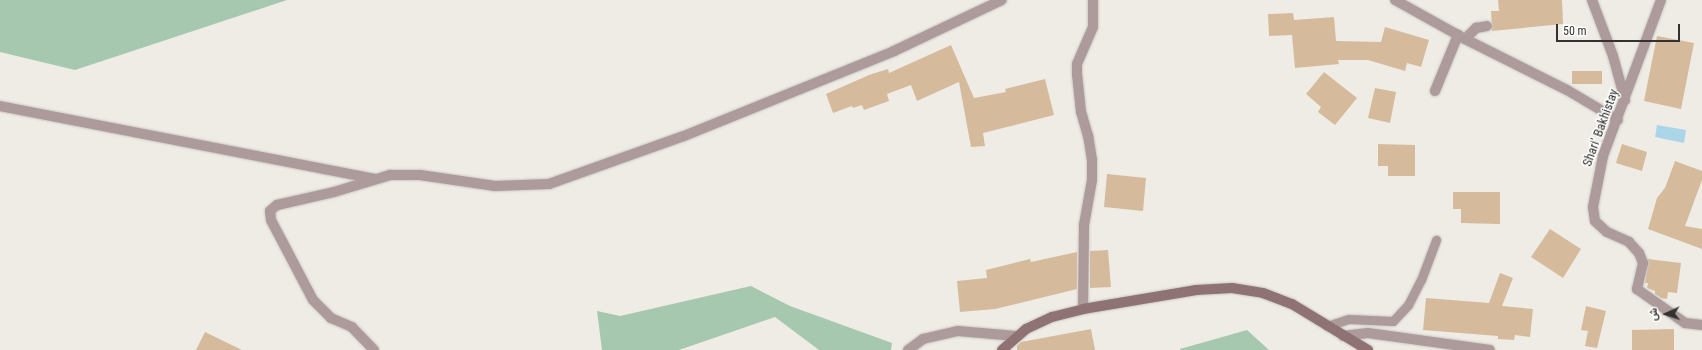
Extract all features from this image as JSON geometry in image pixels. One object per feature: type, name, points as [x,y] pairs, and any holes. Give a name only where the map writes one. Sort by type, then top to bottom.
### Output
[{"type":"main road","points":[[1002,350],[1016,336],[1052,317],[1083,309],[1196,290],[1232,288],[1262,293],[1292,304],[1368,350]]},
{"type":"street","points":[[374,350],[352,327],[331,318],[313,300],[271,220],[270,211],[277,205],[390,175],[420,175],[495,186],[549,184],[684,136],[894,51],[1002,0]]},
{"type":"street","points":[[1083,309],[1084,225],[1092,180],[1092,160],[1088,136],[1081,112],[1077,64],[1093,28],[1093,0]]},
{"type":"street","points":[[1395,0],[1462,37],[1567,90],[1618,120]]},
{"type":"street","points":[[1592,0],[1613,56],[1625,100]]},
{"type":"street","name":"Shari' Bakhistay","points":[[1661,0],[1618,120],[1603,156],[1595,187],[1595,222],[1607,232],[1628,242],[1639,253],[1643,263],[1636,289],[1685,323],[1702,325]]},
{"type":"street","points":[[1435,91],[1462,37],[1476,28],[1487,26]]},
{"type":"street","points":[[0,106],[377,179]]},
{"type":"street","points":[[908,350],[923,339],[958,331],[1016,336]]},
{"type":"street","points":[[1343,336],[1368,333],[1490,350]]},
{"type":"lane","points":[[1327,326],[1349,319],[1393,321],[1408,305],[1421,280],[1436,240]]},
{"type":"green space","points":[[0,0],[287,0],[75,70],[0,52]]},
{"type":"green space","points":[[751,286],[790,306],[892,343],[891,350],[819,350],[775,317],[679,350],[602,350],[597,311],[620,316]]},
{"type":"green space","points":[[1247,330],[1269,350],[1180,350],[1180,349]]},
{"type":"water","points":[[1657,125],[1686,130],[1684,143],[1655,137]]},
{"type":"building","points":[[1498,0],[1562,0],[1563,24],[1492,31],[1491,11],[1499,11]]},
{"type":"building","points":[[1293,13],[1294,20],[1334,17],[1336,41],[1381,42],[1385,27],[1429,40],[1421,67],[1407,63],[1405,71],[1368,60],[1338,60],[1339,64],[1295,68],[1292,35],[1269,36],[1268,14]]},
{"type":"building","points":[[1657,36],[1694,43],[1681,109],[1644,101]]},
{"type":"building","points":[[951,45],[974,98],[1006,92],[1005,89],[1045,79],[1054,115],[983,133],[985,146],[971,147],[959,82],[917,101],[911,85],[887,94],[889,101],[864,110],[862,105],[853,108],[852,106],[833,113],[826,94],[869,75],[888,69],[889,73]]},
{"type":"building","points":[[1572,71],[1602,71],[1602,84],[1572,84]]},
{"type":"building","points":[[1324,72],[1357,98],[1335,125],[1318,112],[1321,107],[1306,94]]},
{"type":"building","points":[[1375,88],[1396,92],[1390,123],[1368,118]]},
{"type":"building","points":[[1378,144],[1415,145],[1415,176],[1388,176],[1388,166],[1378,166]]},
{"type":"building","points":[[1622,144],[1647,152],[1642,171],[1616,163]]},
{"type":"building","points":[[1675,161],[1702,171],[1702,180],[1685,226],[1702,229],[1702,249],[1648,229],[1657,198],[1665,188]]},
{"type":"building","points":[[1107,174],[1146,178],[1143,211],[1104,207]]},
{"type":"building","points":[[1453,192],[1500,192],[1500,224],[1461,223],[1461,209],[1453,209]]},
{"type":"building","points":[[1550,229],[1581,249],[1563,278],[1531,257]]},
{"type":"building","points":[[1108,250],[1111,287],[1090,288],[1090,251]]},
{"type":"building","points":[[1077,252],[1077,289],[995,309],[960,312],[957,281],[987,278],[986,270],[1030,259],[1031,262]]},
{"type":"building","points":[[1648,259],[1681,263],[1677,293],[1668,292],[1667,299],[1661,298],[1655,294],[1655,291],[1647,288],[1648,283],[1645,283]]},
{"type":"building","points":[[1500,273],[1513,278],[1502,306],[1533,309],[1530,337],[1515,335],[1514,340],[1498,339],[1498,336],[1423,330],[1426,298],[1489,303]]},
{"type":"building","points":[[1586,306],[1606,311],[1597,348],[1585,346],[1588,331],[1581,330]]},
{"type":"building","points":[[1091,329],[1095,350],[1017,350],[1017,346],[1021,342]]},
{"type":"building","points":[[1674,329],[1674,350],[1632,350],[1632,330]]},
{"type":"building","points":[[205,332],[242,350],[196,350]]}]
